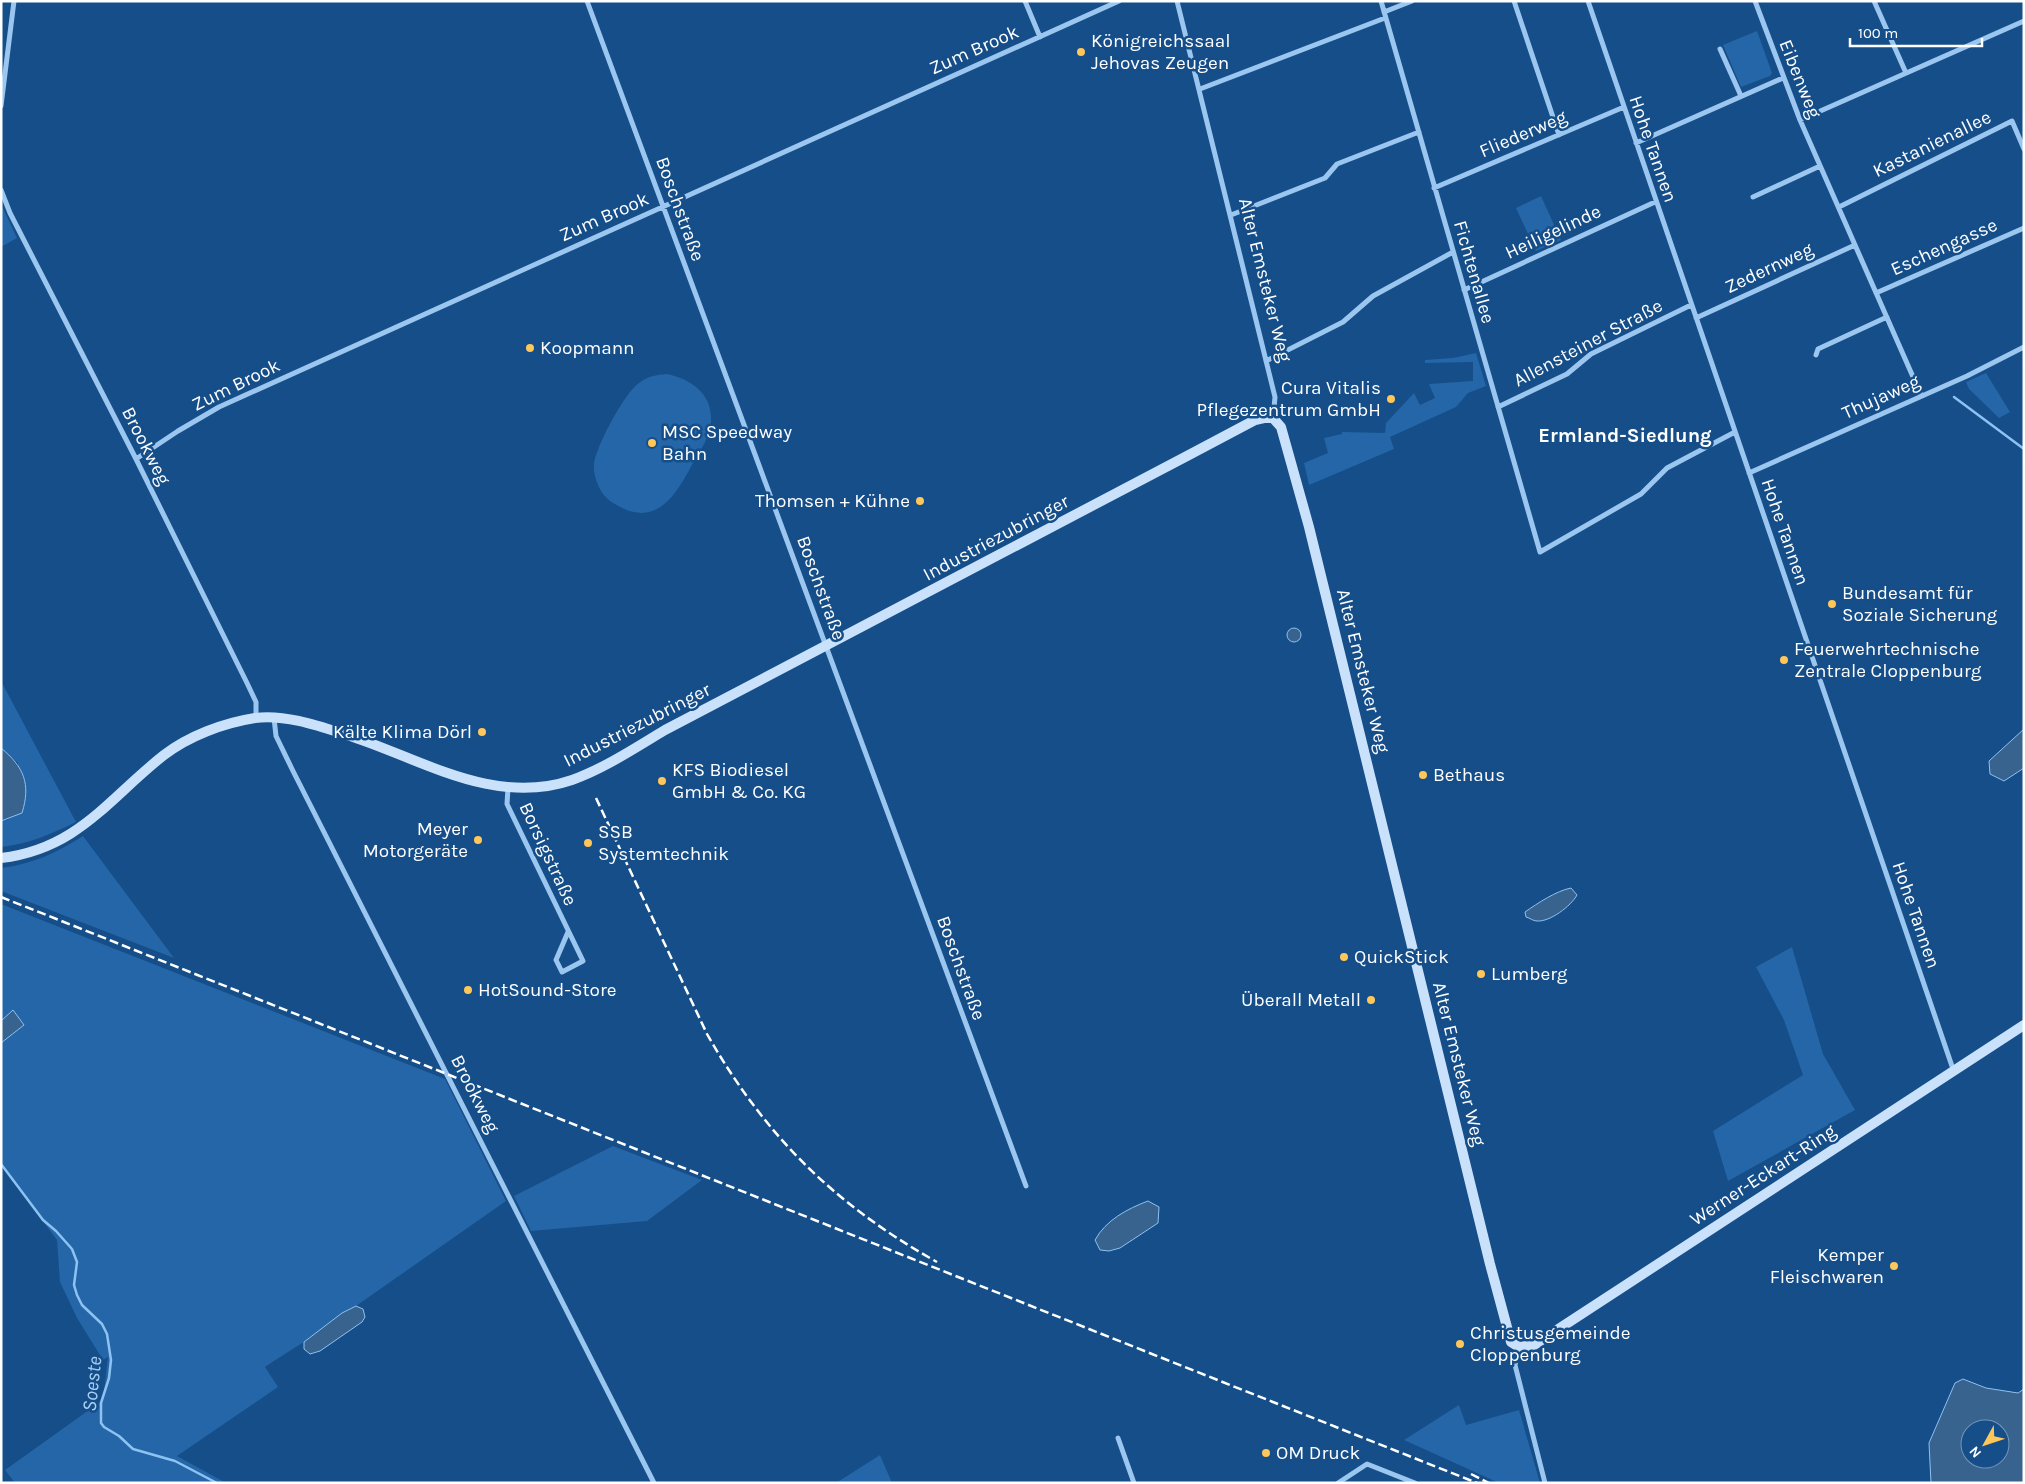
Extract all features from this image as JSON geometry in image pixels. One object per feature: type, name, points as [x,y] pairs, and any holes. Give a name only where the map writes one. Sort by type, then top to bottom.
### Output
[{"type":"street","points":[[1,106],[14,1]]},
{"type":"street","name":"Boschstraße","points":[[587,1],[1026,1186]]},
{"type":"street","points":[[1025,1],[1040,37]]},
{"type":"street","name":"Zum Brook","points":[[136,459],[219,407],[1119,1]]},
{"type":"street","name":"Alter Emsteker Weg","points":[[1177,1],[1275,397],[1273,418],[1281,427],[1309,527],[1507,1334],[1511,1342],[1519,1348]]},
{"type":"street","name":"Fichtenallee","points":[[1381,1],[1540,552],[1641,494],[1667,468],[1735,432]]},
{"type":"street","points":[[1200,88],[1384,15],[1412,1]]},
{"type":"street","points":[[1514,1],[1559,135]]},
{"type":"street","name":"Hohe Tannen","points":[[1588,1],[1655,202],[1954,1072]]},
{"type":"street","name":"Eibenweg","points":[[1755,1],[1800,120],[1921,395]]},
{"type":"street","points":[[1874,1],[1906,73]]},
{"type":"street","points":[[1800,120],[2024,21]]},
{"type":"street","points":[[1720,50],[1741,96]]},
{"type":"street","points":[[1636,143],[1783,78]]},
{"type":"street","name":"Fliederweg","points":[[1434,188],[1624,108]]},
{"type":"street","name":"Kastanienallee","points":[[1839,207],[2012,122],[2024,149]]},
{"type":"street","points":[[1231,215],[1325,178],[1337,164],[1419,132]]},
{"type":"street","points":[[1753,197],[1820,166]]},
{"type":"street","name":"Brookweg","points":[[1,190],[10,213],[136,459],[256,702],[256,718]]},
{"type":"street","name":"Heiligelinde","points":[[1464,290],[1655,202]]},
{"type":"street","name":"Eschengasse","points":[[1876,293],[2024,228]]},
{"type":"street","name":"Zedernweg","points":[[1696,318],[1855,245]]},
{"type":"street","points":[[1266,361],[1343,322],[1373,296],[1454,252]]},
{"type":"street","name":"Allensteiner Straße","points":[[1498,406],[1566,374],[1591,354],[1691,305]]},
{"type":"street","points":[[1816,355],[1818,349],[1887,317]]},
{"type":"street","name":"Thujaweg","points":[[1749,473],[1967,376],[2024,347]]},
{"type":"street","name":"Industriezubringer","points":[[1,858],[29,853],[64,839],[89,822],[165,755],[188,740],[212,729],[256,718],[274,718],[302,722],[329,729],[463,779],[508,788],[536,788],[580,776],[607,764],[665,730],[1255,420],[1273,418]]},
{"type":"street","name":"Brookweg","points":[[274,718],[276,736],[297,780],[654,1483]]},
{"type":"street","name":"Borsigstraße","points":[[508,788],[507,804],[582,961],[562,972],[556,960],[568,932]]},
{"type":"street","name":"Werner-Eckart-Ring","points":[[1519,1348],[1534,1345],[2024,1025]]},
{"type":"street","points":[[1519,1348],[1514,1365],[1545,1483]]},
{"type":"street","points":[[1118,1438],[1134,1483]]},
{"type":"street","points":[[1338,1483],[1368,1464],[1415,1483]]},
{"type":"shaded area","points":[[1757,31],[1772,73],[1770,76],[1741,87],[1723,45]]},
{"type":"shaded area","points":[[1541,196],[1561,240],[1536,251],[1516,208]]},
{"type":"shaded area","points":[[1,204],[17,238],[1,247]]},
{"type":"shaded area","points":[[1476,353],[1486,386],[1468,393],[1456,407],[1390,437],[1394,449],[1309,485],[1304,463],[1328,453],[1324,438],[1342,434],[1342,432],[1385,433],[1386,423],[1414,393],[1420,405],[1435,398],[1429,384],[1473,381],[1473,362],[1425,363],[1425,360],[1453,358]]},
{"type":"shaded area","points":[[1986,373],[2010,412],[1999,418],[1969,389],[1966,382]]},
{"type":"shaded area","name":"MSC Speedway Bahn","points":[[667,374],[692,384],[704,396],[711,412],[709,433],[686,476],[670,499],[661,507],[651,512],[639,513],[625,509],[606,498],[598,485],[594,465],[599,446],[605,434],[619,408],[633,388],[649,377]]},
{"type":"shaded area","points":[[1294,628],[1299,630],[1301,635],[1299,640],[1294,642],[1289,640],[1287,635],[1289,630]]},
{"type":"shaded area","points":[[1,681],[76,822],[40,838],[21,844],[1,847],[1,821],[9,819],[18,763],[1,748]]},
{"type":"shaded area","points":[[2024,729],[2024,768],[2004,781],[1990,774],[1989,761]]},
{"type":"shaded area","points":[[1,748],[20,769],[24,777],[26,793],[22,813],[1,821]]},
{"type":"shaded area","points":[[83,836],[174,958],[1,891],[1,868],[23,864],[44,857],[64,848]]},
{"type":"shaded area","points":[[1571,888],[1577,895],[1560,912],[1542,921],[1526,917],[1525,912],[1553,895]]},
{"type":"shaded area","points":[[1,904],[445,1079],[506,1201],[304,1342],[265,1367],[278,1387],[177,1456],[226,1483],[15,1483],[5,1470],[103,1400],[108,1357],[103,1360],[77,1318],[60,1282],[57,1240],[1,1165],[1,1043],[24,1025],[13,1010],[1,1021]]},
{"type":"shaded area","points":[[1792,947],[1823,1054],[1855,1110],[1728,1181],[1713,1131],[1803,1075],[1784,1020],[1756,967]]},
{"type":"shaded area","points":[[13,1010],[24,1025],[1,1043],[1,1021]]},
{"type":"shaded area","points":[[613,1146],[702,1180],[647,1221],[531,1231],[514,1196]]},
{"type":"shaded area","points":[[1148,1201],[1159,1207],[1158,1223],[1120,1248],[1109,1251],[1100,1250],[1095,1240],[1105,1227],[1125,1212]]},
{"type":"shaded area","points":[[356,1306],[363,1309],[365,1317],[362,1322],[320,1351],[310,1354],[304,1349],[304,1342],[342,1313]]},
{"type":"shaded area","points":[[1963,1379],[1986,1388],[2018,1393],[2024,1389],[2024,1483],[1931,1483],[1929,1443],[1955,1383]]},
{"type":"shaded area","points":[[1459,1405],[1466,1425],[1519,1410],[1540,1483],[1499,1483],[1404,1440]]},
{"type":"shaded area","points":[[880,1455],[892,1483],[836,1483]]},
{"type":"waterway","points":[[1954,397],[2024,449]]},
{"type":"waterway","name":"Soeste","points":[[1,1164],[43,1220],[72,1249],[77,1262],[74,1285],[77,1295],[82,1305],[102,1324],[107,1334],[111,1360],[109,1378],[101,1403],[101,1423],[133,1449],[175,1461],[217,1483]]},
{"type":"railway","points":[[596,798],[707,1034],[729,1071],[753,1105],[778,1136],[835,1192],[866,1217],[937,1262]]},
{"type":"railway","points":[[1,897],[1477,1483]]},
{"type":"railway","points":[[1471,1474],[1489,1483]]},
{"type":"place","name":"Königreichssaal Jehovas Zeugen","points":[[1081,52]]},
{"type":"place","name":"Koopmann","points":[[530,348]]},
{"type":"place","name":"Cura Vitalis Pflegezentrum GmbH","points":[[1391,399]]},
{"type":"place","name":"MSC Speedway Bahn","points":[[652,443]]},
{"type":"place","name":"Thomsen + Kühne","points":[[920,501]]},
{"type":"place","name":"Bundesamt für Soziale Sicherung","points":[[1832,604]]},
{"type":"place","name":"Feuerwehrtechnische Zentrale Cloppenburg","points":[[1784,660]]},
{"type":"place","name":"Kälte Klima Dörl","points":[[482,732]]},
{"type":"place","name":"Bethaus","points":[[1423,775]]},
{"type":"place","name":"KFS Biodiesel GmbH & Co. KG","points":[[662,781]]},
{"type":"place","name":"Meyer Motorgeräte","points":[[478,840]]},
{"type":"place","name":"SSB Systemtechnik","points":[[588,843]]},
{"type":"place","name":"QuickStick","points":[[1344,957]]},
{"type":"place","name":"Lumberg","points":[[1481,974]]},
{"type":"place","name":"HotSound-Store","points":[[468,990]]},
{"type":"place","name":"Überall Metall","points":[[1371,1000]]},
{"type":"place","name":"Kemper Fleischwaren","points":[[1894,1266]]},
{"type":"place","name":"Christusgemeinde Cloppenburg","points":[[1460,1344]]},
{"type":"place","name":"OM Druck","points":[[1266,1453]]},
{"type":"district","name":"Ermland-Siedlung","points":[[1625,435]]}]
